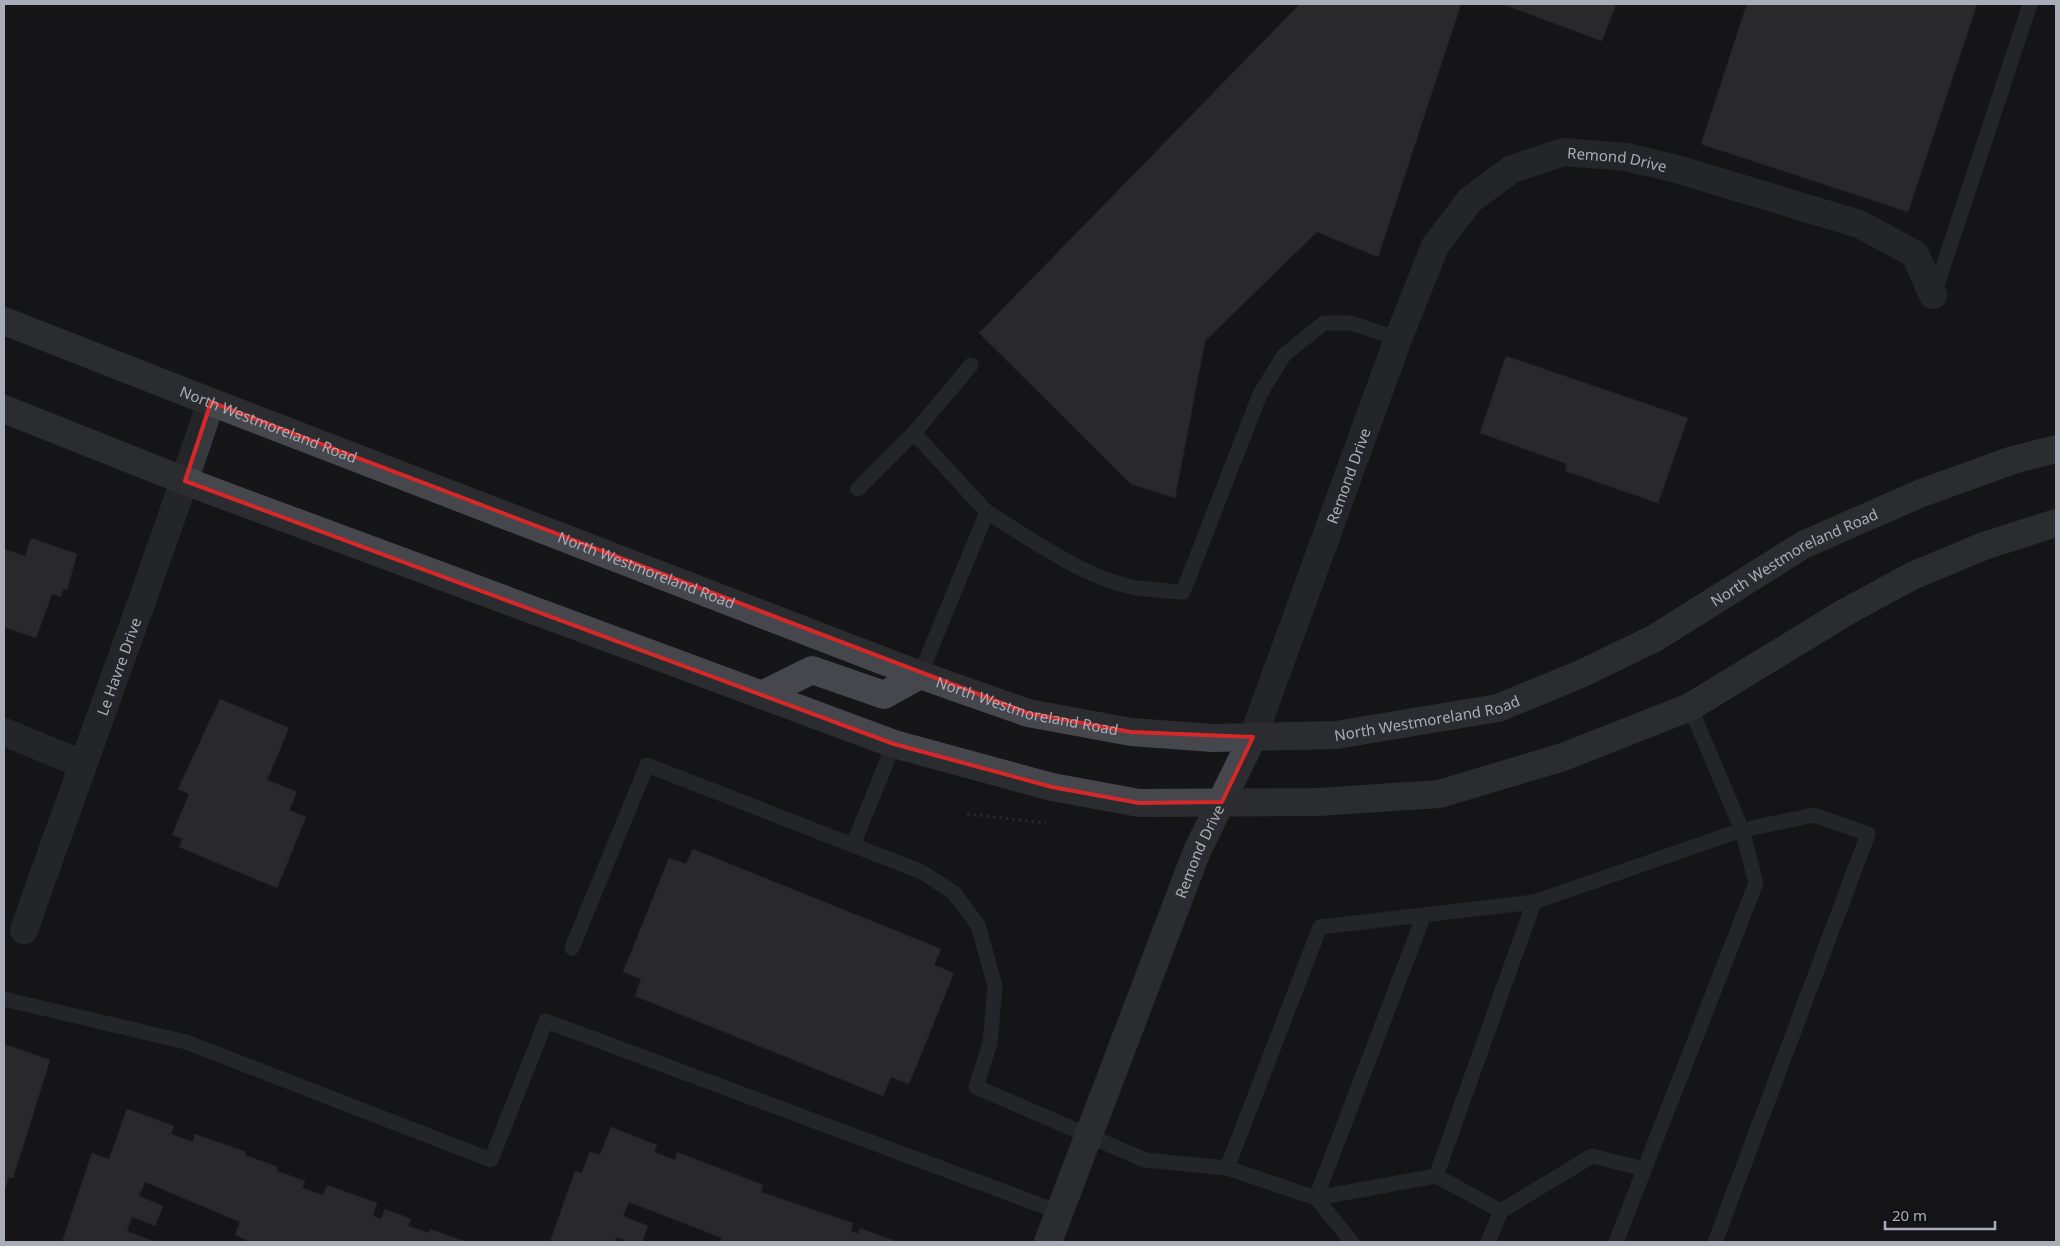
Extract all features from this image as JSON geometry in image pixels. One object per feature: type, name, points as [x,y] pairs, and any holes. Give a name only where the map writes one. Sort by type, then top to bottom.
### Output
[{"type":"main road","name":"North Westmoreland Road","points":[[4,321],[920,675],[1028,713],[1131,732],[1213,738],[1336,735],[1498,708],[1583,673],[1655,638],[1803,545],[1919,494],[2013,460],[2056,450]]},
{"type":"main road","points":[[4,409],[185,481],[894,744],[1052,787],[1139,803],[1318,802],[1439,794],[1563,757],[1690,707],[1844,613],[1912,576],[1984,546],[2056,523]]},
{"type":"main road","points":[[762,695],[812,670],[884,695],[920,675]]},
{"type":"main road","name":"Remond Drive","points":[[1048,1242],[1197,851],[1253,737]]},
{"type":"street","name":"Remond Drive","points":[[1253,737],[1398,339],[1435,246],[1470,200],[1512,169],[1563,152],[1626,157],[1673,168],[1859,224],[1915,254],[1933,295]]},
{"type":"street","name":"Le Havre Drive","points":[[24,930],[185,481],[211,402]]},
{"type":"street","points":[[4,732],[82,764]]},
{"type":"lane","points":[[1933,295],[2030,4]]},
{"type":"lane","points":[[914,433],[988,512],[1053,553],[1090,573],[1136,588],[1182,592],[1260,394],[1284,355],[1324,323],[1351,324],[1398,339]]},
{"type":"lane","points":[[858,489],[914,433],[971,365]]},
{"type":"lane","points":[[920,675],[988,512]]},
{"type":"lane","points":[[1616,1242],[1756,883],[1742,830],[1690,707]]},
{"type":"lane","points":[[853,845],[894,744]]},
{"type":"lane","points":[[572,948],[647,765],[922,872],[954,893],[978,925],[995,986],[990,1043],[976,1087],[1145,1160],[1227,1168],[1316,1198],[1436,1176],[1501,1212]]},
{"type":"lane","points":[[1227,1168],[1320,927],[1534,902],[1742,830],[1814,815],[1868,834],[1715,1242]]},
{"type":"lane","points":[[1436,1176],[1534,902]]},
{"type":"lane","points":[[1316,1198],[1424,915]]},
{"type":"lane","points":[[4,999],[186,1042],[491,1160],[546,1021],[1059,1212]]},
{"type":"lane","points":[[1488,1242],[1501,1212],[1592,1156],[1644,1169]]},
{"type":"lane","points":[[1316,1198],[1352,1242]]},
{"type":"path","points":[[967,814],[1046,823]]},
{"type":"highlighted area","points":[[211,402],[1028,713],[1131,732],[1253,737],[1222,802],[1139,803],[1052,787],[894,744],[185,481]]},
{"type":"building","points":[[1300,4],[1461,4],[1378,257],[1317,232],[1205,341],[1175,498],[1131,484],[979,333]]},
{"type":"building","points":[[1502,4],[1616,4],[1602,41]]},
{"type":"building","points":[[1747,4],[1977,4],[1908,212],[1701,144]]},
{"type":"building","points":[[1506,356],[1688,418],[1658,503],[1565,471],[1567,464],[1480,433]]},
{"type":"building","points":[[31,538],[77,554],[67,590],[63,589],[61,597],[52,594],[36,638],[4,627],[4,549],[25,556]]},
{"type":"building","points":[[220,699],[289,728],[267,780],[297,792],[289,810],[306,817],[277,888],[179,847],[183,839],[172,835],[189,794],[178,789]]},
{"type":"building","points":[[693,849],[941,949],[934,965],[954,973],[909,1084],[891,1077],[883,1096],[635,996],[641,979],[623,972],[669,858],[686,864]]},
{"type":"building","points":[[4,1044],[50,1060],[13,1178],[9,1177],[4,1192]]},
{"type":"building","points":[[127,1109],[174,1126],[171,1134],[193,1142],[195,1134],[246,1152],[245,1155],[278,1167],[277,1171],[305,1181],[302,1188],[323,1195],[327,1185],[377,1203],[373,1216],[381,1219],[385,1209],[411,1219],[408,1226],[429,1233],[430,1229],[466,1242],[252,1242],[235,1235],[240,1222],[145,1182],[139,1196],[163,1206],[155,1226],[132,1217],[127,1231],[156,1242],[62,1242],[92,1153],[109,1159]]},
{"type":"building","points":[[611,1127],[657,1145],[654,1152],[675,1160],[677,1152],[763,1185],[761,1192],[853,1223],[851,1231],[858,1234],[860,1228],[897,1242],[720,1242],[722,1238],[629,1202],[623,1216],[648,1226],[642,1242],[630,1242],[616,1237],[614,1242],[550,1242],[575,1171],[582,1173],[590,1152],[600,1155]]}]
